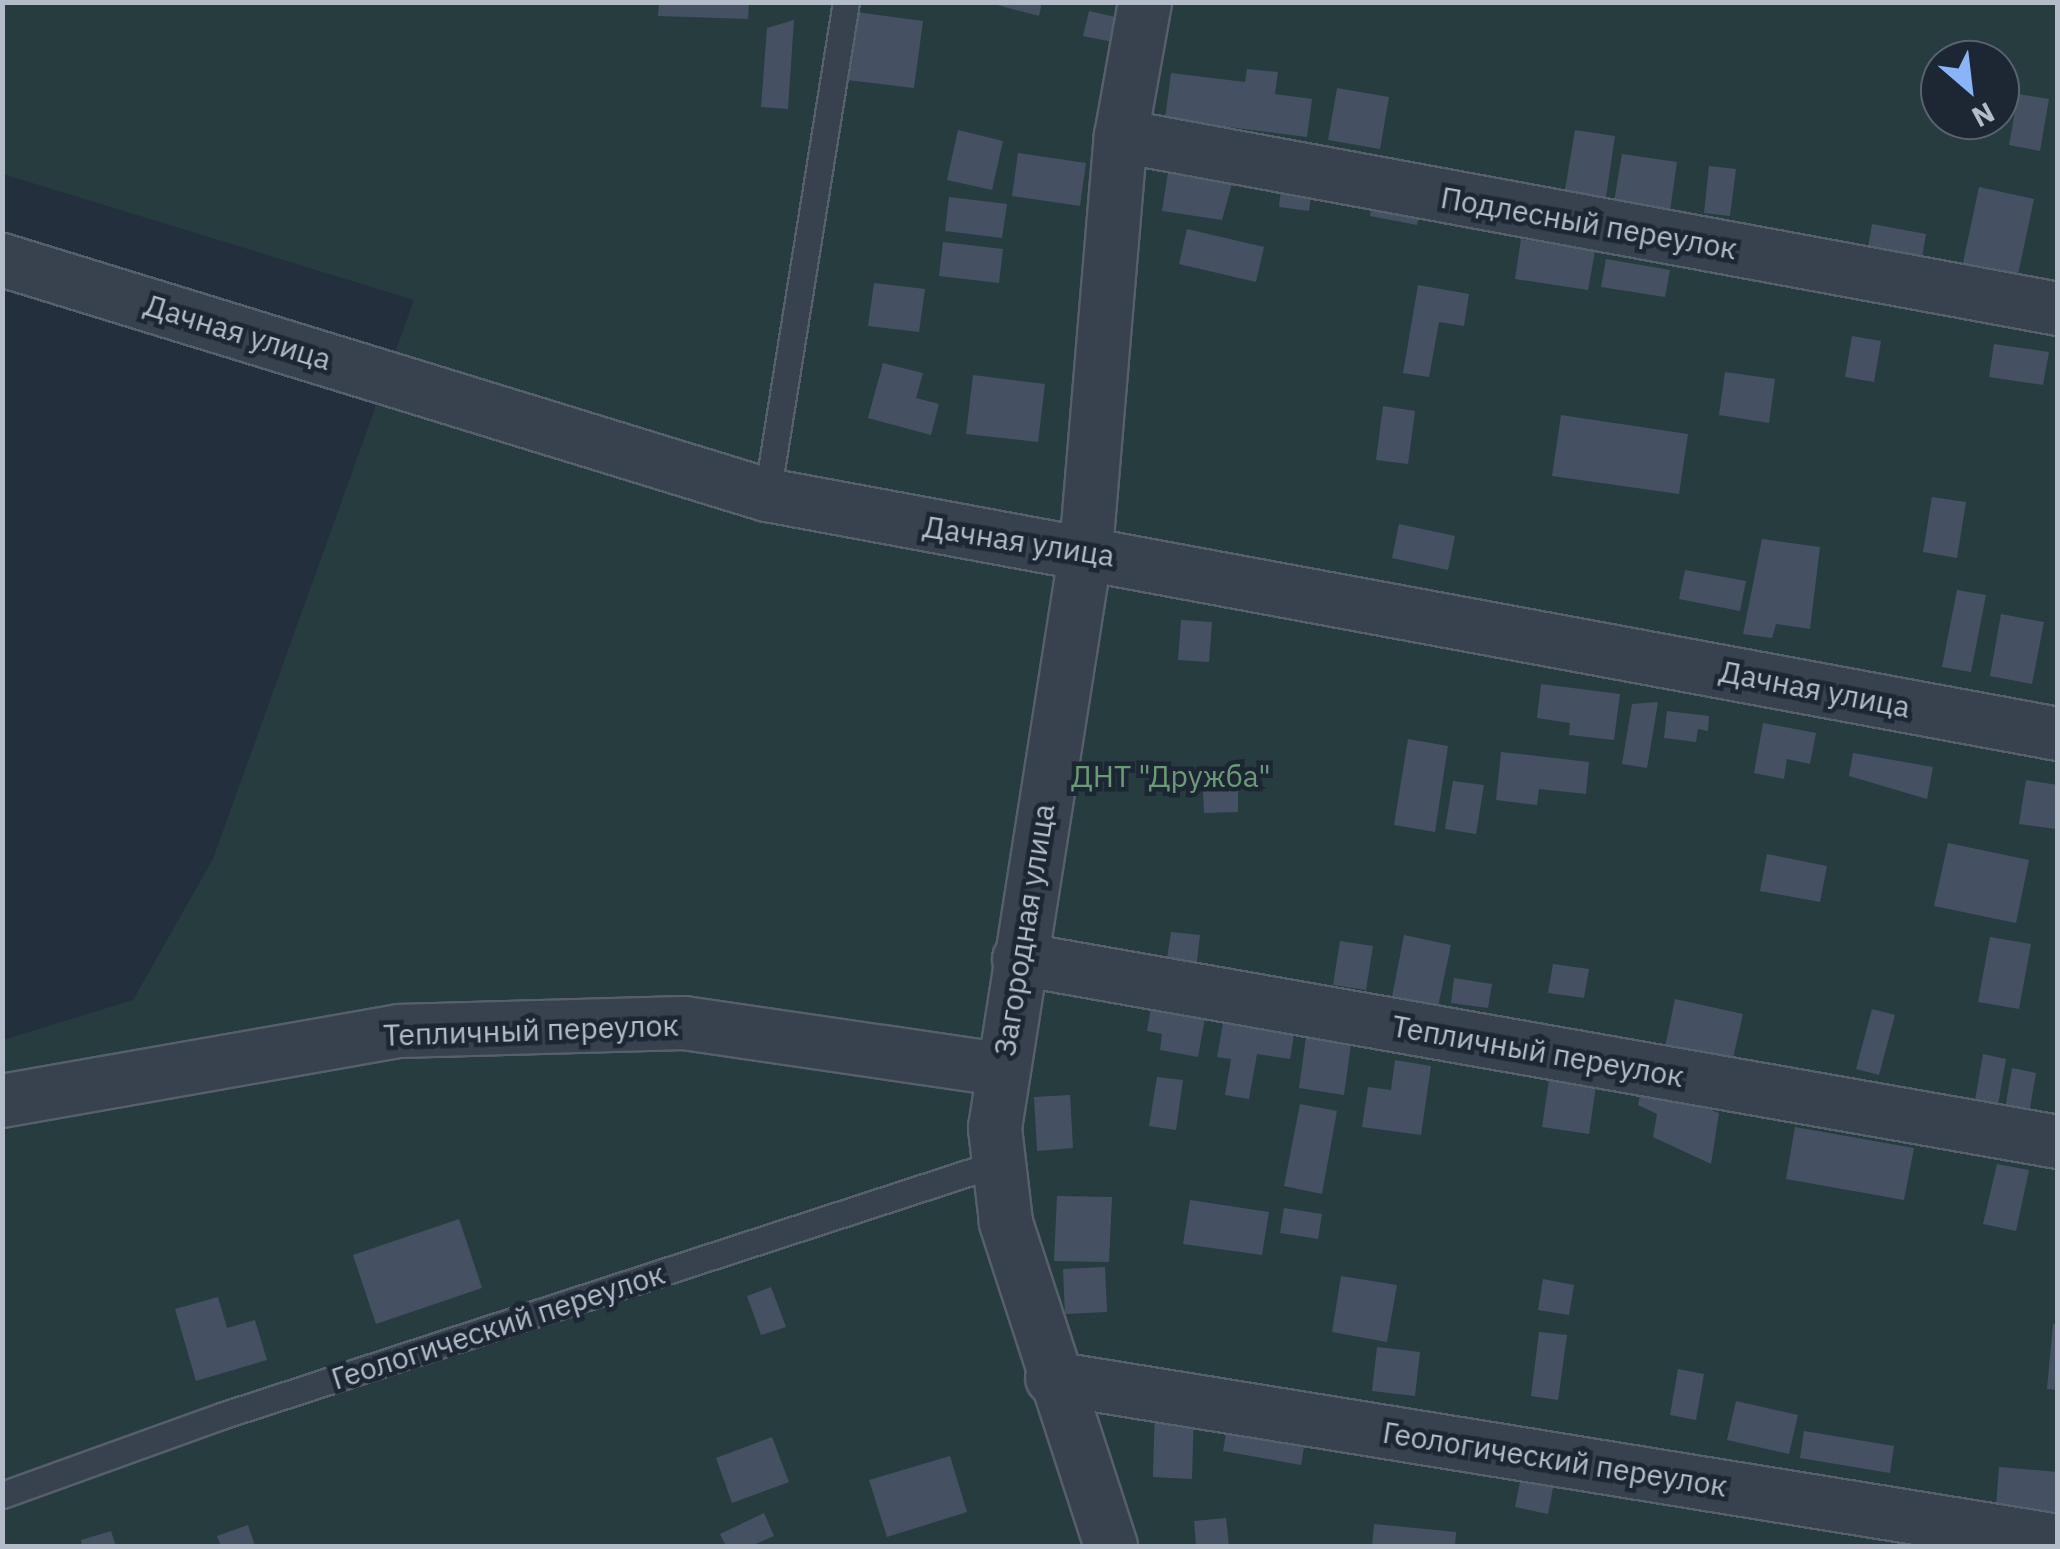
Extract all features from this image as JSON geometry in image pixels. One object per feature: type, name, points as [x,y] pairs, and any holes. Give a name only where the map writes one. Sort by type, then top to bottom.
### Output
[{"type":"street","name":"Загородная улица","points":[[1111,1546],[1052,1378],[995,1164],[1001,1070],[1086,550],[1121,136],[1144,2]]},
{"type":"street","name":"Подлесный переулок","points":[[1121,136],[2058,309]]},
{"type":"street","name":"Дачная улица","points":[[2,260],[767,495],[887,521],[1086,550],[2058,734]]},
{"type":"street","name":"Тепличный переулок","points":[[1019,959],[2058,1142]]},
{"type":"street","name":"Тепличный переулок","points":[[2,1101],[399,1031],[684,1023],[1001,1070]]},
{"type":"street","name":"Геологический переулок","points":[[1052,1378],[2058,1540]]},
{"type":"lane","points":[[767,495],[846,2]]},
{"type":"lane","name":"Геологический переулок","points":[[2,1495],[221,1416],[995,1164]]},
{"type":"green space","name":"ДНТ \"Дружба\"","points":[[3,3],[2057,3],[2057,1546],[3,1546],[3,1040],[133,1000],[213,859],[414,300],[3,174]]},
{"type":"building","points":[[659,2],[749,2],[748,19],[658,16]]},
{"type":"building","points":[[986,2],[1042,2],[1039,16]]},
{"type":"building","points":[[1089,11],[1124,19],[1118,43],[1083,36]]},
{"type":"building","points":[[856,12],[923,21],[914,88],[847,80]]},
{"type":"building","points":[[794,20],[788,109],[761,107],[767,28]]},
{"type":"building","points":[[1247,69],[1278,72],[1275,94],[1312,99],[1307,137],[1165,119],[1171,73],[1245,82]]},
{"type":"building","points":[[1337,88],[1389,97],[1380,149],[1328,140]]},
{"type":"building","points":[[2020,94],[2049,99],[2040,151],[2009,145],[2010,140],[2020,140]]},
{"type":"building","points":[[958,130],[1003,141],[992,190],[947,180]]},
{"type":"building","points":[[1575,130],[1615,136],[1606,197],[1565,190]]},
{"type":"building","points":[[1171,152],[1238,162],[1222,220],[1162,211]]},
{"type":"building","points":[[1018,153],[1086,163],[1080,206],[1012,196]]},
{"type":"building","points":[[1622,154],[1677,162],[1670,211],[1614,202]]},
{"type":"building","points":[[1709,166],[1736,169],[1730,216],[1704,213]]},
{"type":"building","points":[[1282,177],[1313,181],[1309,211],[1279,207]]},
{"type":"building","points":[[1979,187],[2034,199],[2016,284],[1961,272]]},
{"type":"building","points":[[1374,190],[1422,198],[1417,225],[1370,216]]},
{"type":"building","points":[[949,197],[1007,204],[1002,238],[945,231]]},
{"type":"building","points":[[1872,224],[1926,234],[1921,263],[1867,254]]},
{"type":"building","points":[[1187,229],[1264,247],[1256,282],[1179,264]]},
{"type":"building","points":[[1521,239],[1595,251],[1588,290],[1515,279]]},
{"type":"building","points":[[943,242],[1003,249],[999,283],[939,276]]},
{"type":"building","points":[[1606,259],[1670,270],[1665,297],[1601,287]]},
{"type":"building","points":[[874,283],[925,289],[919,332],[868,326]]},
{"type":"building","points":[[1418,285],[1469,294],[1464,326],[1439,322],[1429,377],[1403,373]]},
{"type":"building","points":[[1852,336],[1881,341],[1874,382],[1845,377]]},
{"type":"building","points":[[1994,344],[2049,352],[2043,385],[1989,377]]},
{"type":"building","points":[[883,363],[923,373],[916,398],[939,404],[931,435],[868,418]]},
{"type":"building","points":[[1725,372],[1775,379],[1769,423],[1719,415]]},
{"type":"building","points":[[973,375],[1045,384],[1038,442],[966,434]]},
{"type":"building","points":[[1383,406],[1415,411],[1408,464],[1376,460]]},
{"type":"building","points":[[1561,415],[1688,434],[1679,494],[1552,476]]},
{"type":"building","points":[[1932,497],[1966,502],[1957,558],[1923,552]]},
{"type":"building","points":[[1399,524],[1455,536],[1448,570],[1392,558]]},
{"type":"building","points":[[1762,539],[1820,547],[1810,629],[1776,624],[1772,638],[1743,634]]},
{"type":"building","points":[[1685,570],[1746,581],[1740,611],[1679,599]]},
{"type":"building","points":[[1957,590],[1986,595],[1971,672],[1942,667]]},
{"type":"building","points":[[2001,614],[2044,622],[2032,684],[1990,676]]},
{"type":"building","points":[[1181,620],[1212,622],[1209,662],[1178,660]]},
{"type":"building","points":[[1541,684],[1620,694],[1614,740],[1569,735],[1570,723],[1537,718]]},
{"type":"building","points":[[1658,702],[1647,768],[1622,764],[1632,704]]},
{"type":"building","points":[[1667,711],[1709,716],[1708,731],[1698,729],[1696,742],[1664,738]]},
{"type":"building","points":[[1763,723],[1816,733],[1810,764],[1787,759],[1784,779],[1754,773]]},
{"type":"building","points":[[1408,739],[1448,746],[1435,832],[1394,825]]},
{"type":"building","points":[[1501,752],[1589,762],[1586,794],[1539,789],[1537,805],[1496,800]]},
{"type":"building","points":[[1853,753],[1933,767],[1927,799],[1849,776]]},
{"type":"building","points":[[2026,780],[2058,785],[2055,829],[2019,824]]},
{"type":"building","points":[[1453,781],[1484,785],[1476,834],[1445,829]]},
{"type":"building","points":[[1238,789],[1238,812],[1204,813],[1203,790]]},
{"type":"building","points":[[1948,843],[2029,860],[2016,923],[1934,906]]},
{"type":"building","points":[[1767,854],[1827,866],[1820,902],[1760,891]]},
{"type":"building","points":[[1171,932],[1200,935],[1196,970],[1166,965]]},
{"type":"building","points":[[1404,935],[1451,945],[1437,1011],[1391,1002]]},
{"type":"building","points":[[1990,937],[2031,944],[2019,1009],[1978,1002]]},
{"type":"building","points":[[1340,941],[1373,946],[1366,990],[1333,985]]},
{"type":"building","points":[[1553,964],[1589,969],[1584,998],[1548,993]]},
{"type":"building","points":[[1454,978],[1492,984],[1488,1008],[1451,1003]]},
{"type":"building","points":[[1675,999],[1743,1014],[1730,1071],[1663,1057]]},
{"type":"building","points":[[1151,1008],[1205,1018],[1198,1057],[1160,1050],[1162,1034],[1147,1031]]},
{"type":"building","points":[[1872,1009],[1895,1015],[1879,1075],[1856,1069]]},
{"type":"building","points":[[1223,1023],[1294,1035],[1290,1059],[1257,1054],[1249,1099],[1225,1095],[1231,1059],[1217,1057]]},
{"type":"building","points":[[1306,1037],[1351,1044],[1344,1095],[1299,1088]]},
{"type":"building","points":[[1983,1054],[2006,1059],[1998,1105],[1975,1100]]},
{"type":"building","points":[[1395,1060],[1431,1066],[1421,1135],[1362,1127],[1368,1087],[1391,1090]]},
{"type":"building","points":[[2012,1068],[2036,1073],[2026,1131],[2002,1127]]},
{"type":"building","points":[[1157,1077],[1183,1080],[1176,1130],[1149,1126]]},
{"type":"building","points":[[1549,1079],[1596,1086],[1589,1134],[1542,1127]]},
{"type":"building","points":[[1642,1084],[1719,1113],[1711,1164],[1653,1137],[1657,1114],[1638,1105]]},
{"type":"building","points":[[1070,1095],[1073,1148],[1037,1151],[1034,1097]]},
{"type":"building","points":[[1300,1104],[1337,1111],[1322,1194],[1284,1186]]},
{"type":"building","points":[[1795,1127],[1914,1148],[1904,1200],[1786,1179]]},
{"type":"building","points":[[1997,1164],[2029,1170],[2016,1231],[1983,1224]]},
{"type":"building","points":[[1057,1196],[1112,1197],[1109,1262],[1054,1261]]},
{"type":"building","points":[[1190,1200],[1269,1212],[1262,1255],[1183,1244]]},
{"type":"building","points":[[1284,1208],[1322,1214],[1318,1239],[1280,1233]]},
{"type":"building","points":[[459,1219],[482,1288],[376,1324],[353,1255]]},
{"type":"building","points":[[1105,1267],[1107,1312],[1065,1314],[1063,1269]]},
{"type":"building","points":[[1341,1276],[1397,1285],[1387,1342],[1332,1332]]},
{"type":"building","points":[[1543,1279],[1574,1285],[1569,1315],[1538,1310]]},
{"type":"building","points":[[771,1287],[786,1327],[761,1335],[747,1296]]},
{"type":"building","points":[[218,1297],[227,1328],[255,1320],[267,1360],[196,1381],[175,1309]]},
{"type":"building","points":[[2053,1324],[2058,1324],[2058,1390],[2047,1389]]},
{"type":"building","points":[[1539,1332],[1567,1335],[1558,1400],[1531,1396]]},
{"type":"building","points":[[1377,1347],[1420,1352],[1415,1396],[1372,1391]]},
{"type":"building","points":[[1678,1369],[1704,1374],[1696,1420],[1670,1415]]},
{"type":"building","points":[[1736,1401],[1798,1415],[1789,1454],[1727,1440]]},
{"type":"building","points":[[1155,1404],[1194,1406],[1192,1479],[1153,1477]]},
{"type":"building","points":[[1229,1416],[1307,1430],[1301,1465],[1223,1451]]},
{"type":"building","points":[[1804,1431],[1894,1446],[1890,1473],[1800,1458]]},
{"type":"building","points":[[772,1437],[789,1482],[732,1503],[716,1458]]},
{"type":"building","points":[[950,1456],[967,1512],[887,1537],[869,1480]]},
{"type":"building","points":[[1523,1466],[1556,1472],[1548,1514],[1515,1507]]},
{"type":"building","points":[[1999,1467],[2058,1472],[2058,1512],[1996,1507]]},
{"type":"building","points":[[764,1513],[774,1536],[751,1546],[726,1546],[720,1534]]},
{"type":"building","points":[[1226,1518],[1229,1546],[1196,1546],[1194,1521]]},
{"type":"building","points":[[1374,1524],[1456,1532],[1455,1546],[1372,1546]]},
{"type":"building","points":[[248,1525],[255,1546],[221,1546],[217,1536]]},
{"type":"building","points":[[111,1531],[116,1546],[82,1546],[81,1540]]}]
